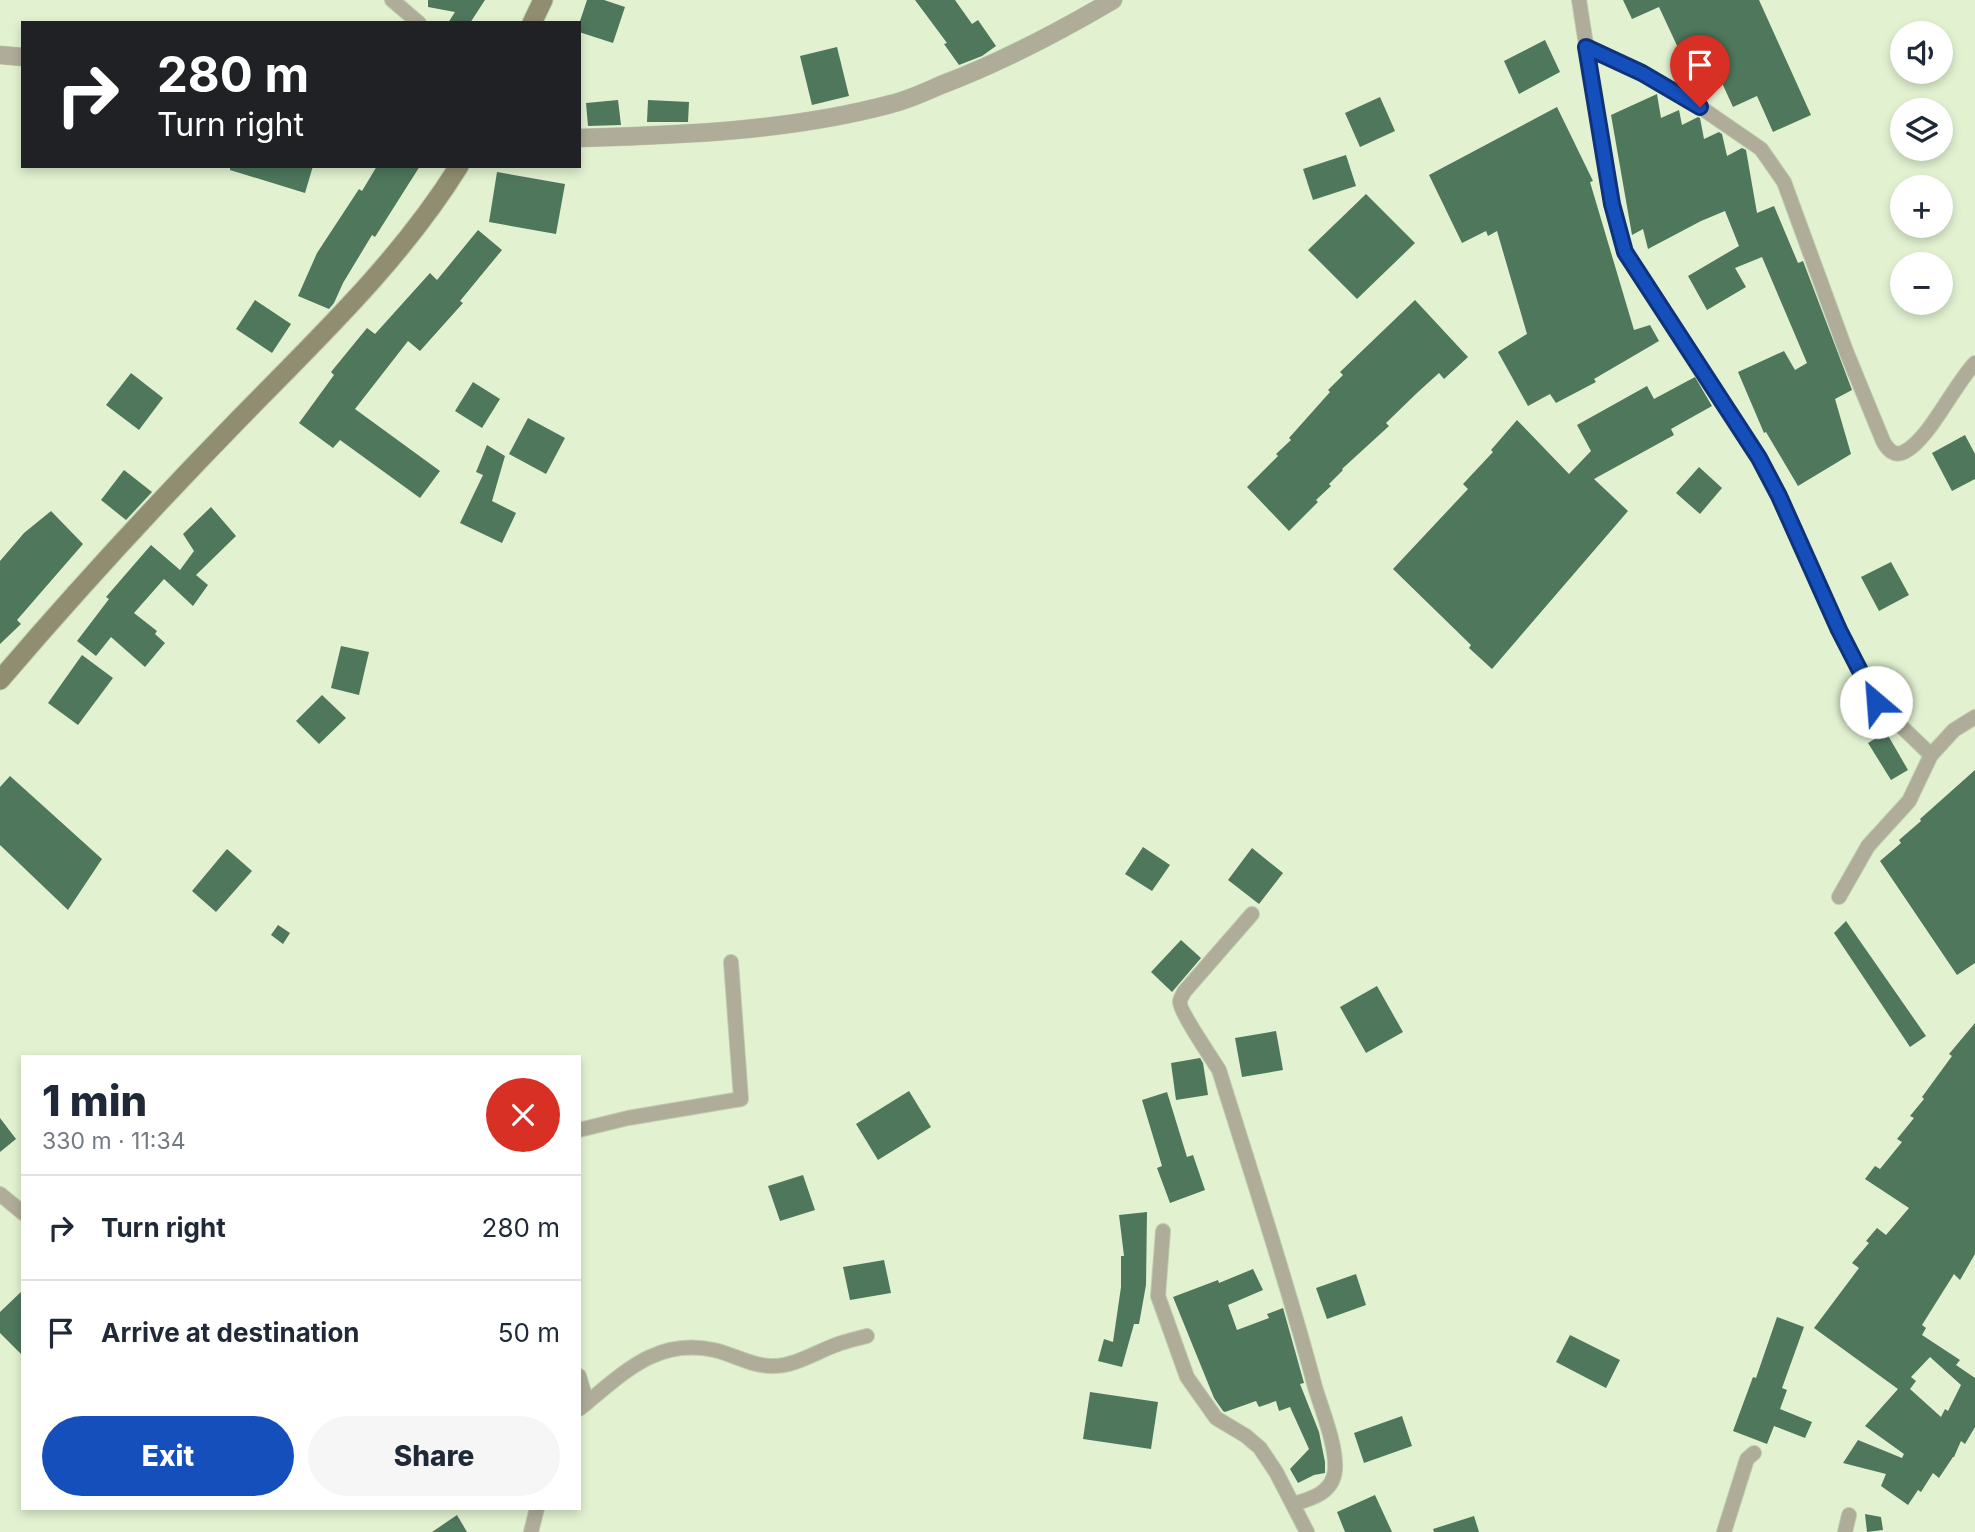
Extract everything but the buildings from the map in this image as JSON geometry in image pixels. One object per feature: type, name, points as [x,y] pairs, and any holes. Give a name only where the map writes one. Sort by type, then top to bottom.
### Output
[{"type":"main road","points":[[533,21],[543,0]]},
{"type":"main road","points":[[0,680],[179,482],[394,257],[436,204],[458,168]]},
{"type":"street","points":[[392,0],[417,21]]},
{"type":"street","points":[[581,138],[750,129],[844,116],[894,103],[1016,55],[1113,0]]},
{"type":"street","points":[[1579,0],[1612,204],[1625,252],[1759,458],[1779,496],[1839,630],[1876,702],[1931,755]]},
{"type":"street","points":[[1586,47],[1642,73],[1700,107],[1761,149],[1773,163],[1784,182],[1846,351],[1883,441],[1890,451],[1896,454],[1904,452],[1920,438],[1975,363]]},
{"type":"street","points":[[0,55],[21,57]]},
{"type":"street","points":[[1839,897],[1868,846],[1909,801],[1931,755],[1954,730],[1975,717]]},
{"type":"street","points":[[1252,914],[1184,992],[1180,1002],[1182,1014],[1219,1070],[1303,1341],[1332,1447],[1335,1470],[1330,1485],[1316,1497],[1293,1504]]},
{"type":"street","points":[[581,1130],[628,1118],[741,1099],[731,962]]},
{"type":"street","points":[[0,1194],[21,1211]]},
{"type":"street","points":[[1163,1231],[1158,1296],[1188,1377],[1216,1418],[1261,1448],[1307,1532]]},
{"type":"street","points":[[583,1406],[635,1364],[666,1349],[693,1345],[770,1366],[786,1364],[842,1342],[867,1336]]},
{"type":"street","points":[[1724,1532],[1747,1459],[1754,1453]]},
{"type":"street","points":[[531,1532],[536,1510]]},
{"type":"street","points":[[1845,1532],[1849,1516]]},
{"type":"route","points":[[1700,107],[1642,73],[1586,47],[1612,204],[1625,252],[1759,458],[1779,496],[1839,630],[1876,702]]}]
